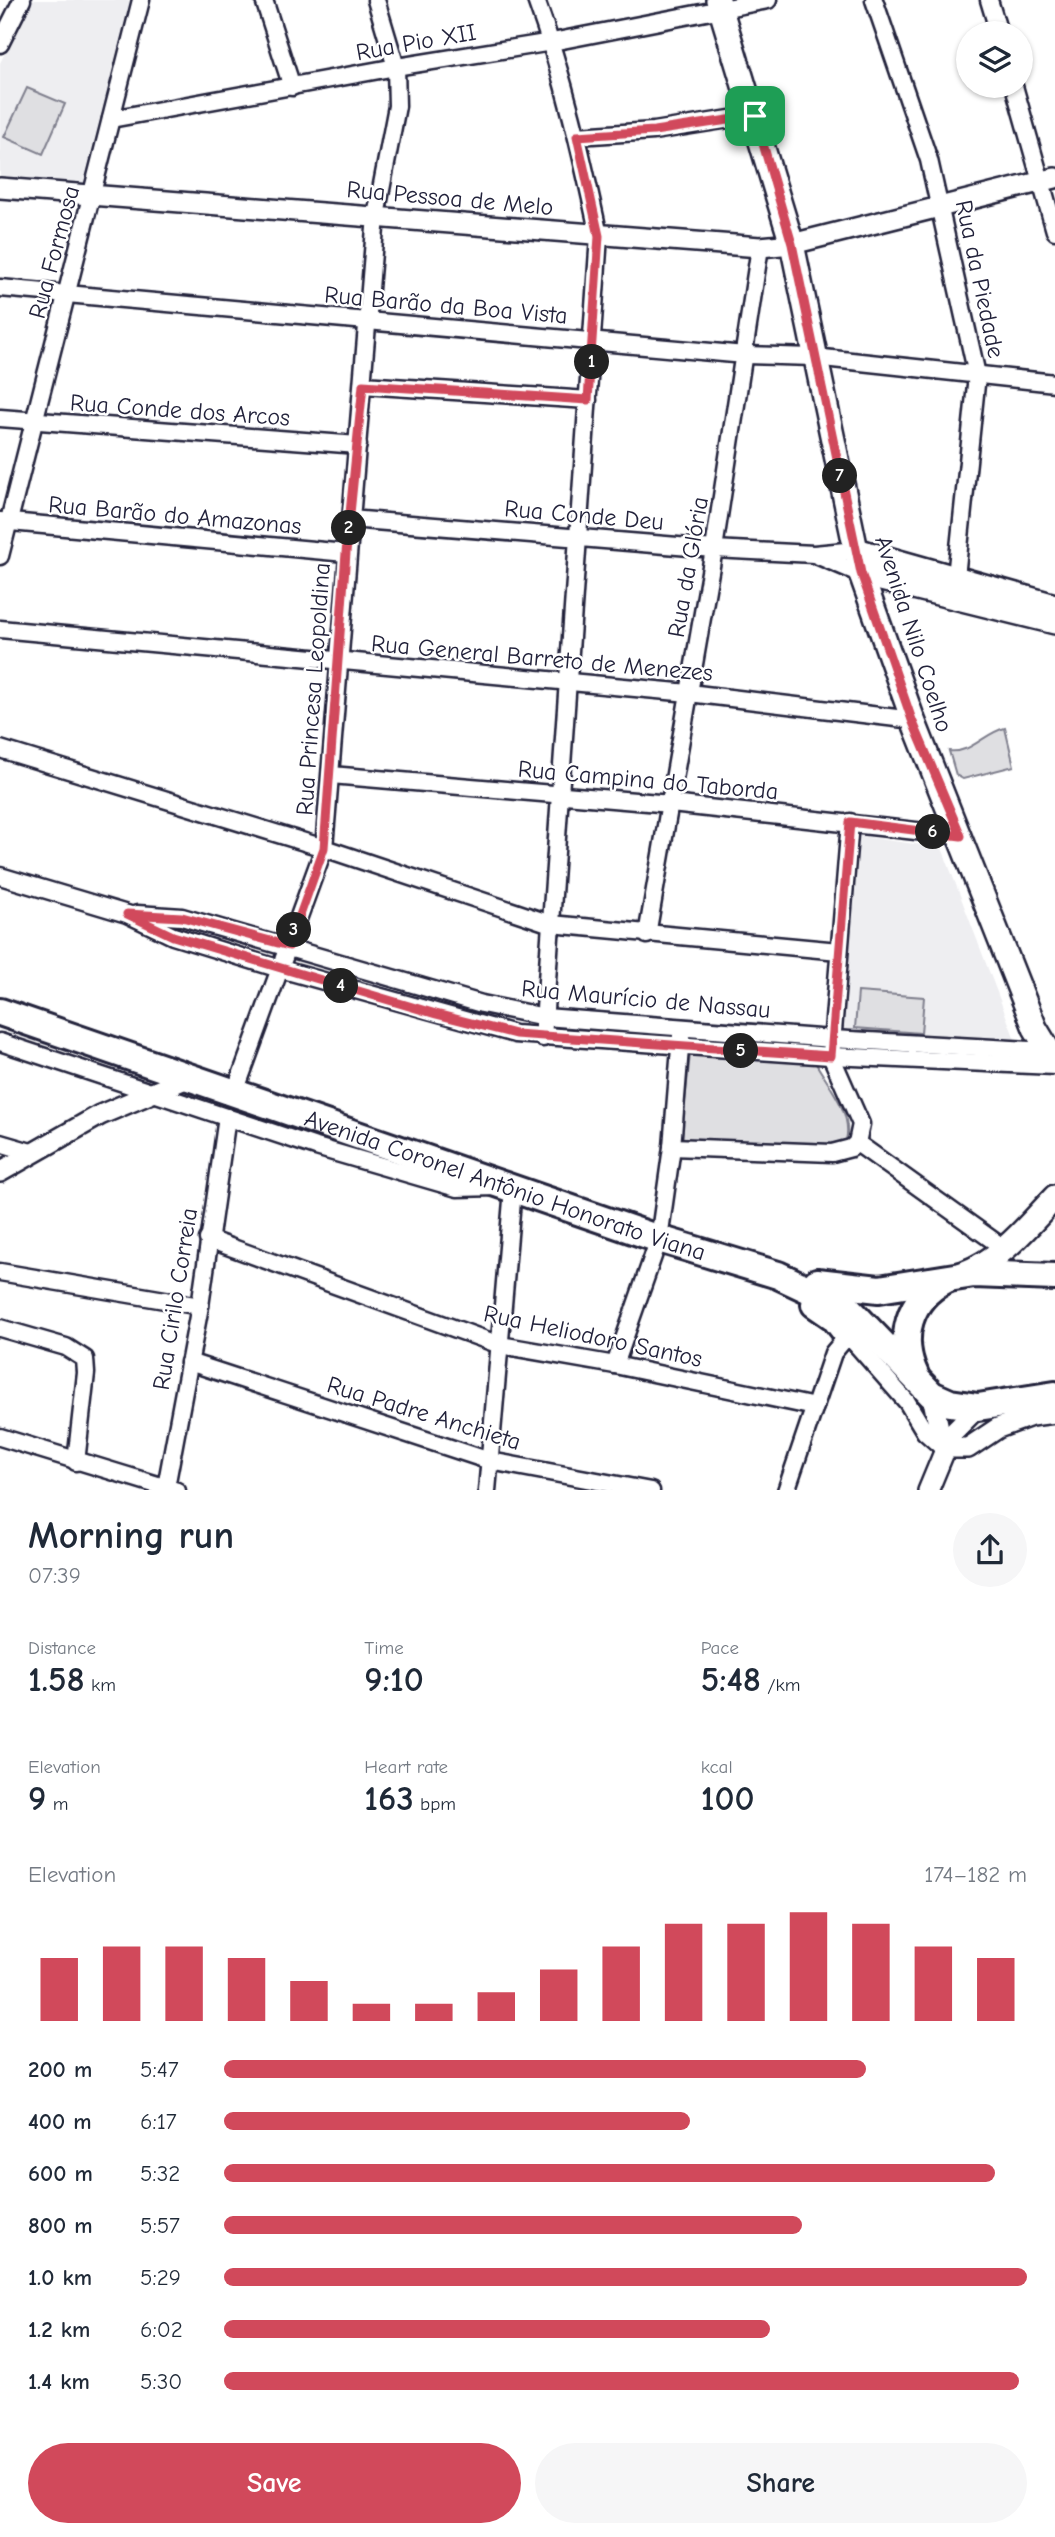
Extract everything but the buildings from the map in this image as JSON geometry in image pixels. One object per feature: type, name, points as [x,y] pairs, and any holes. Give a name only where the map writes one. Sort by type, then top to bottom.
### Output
[{"type":"highway","name":"Avenida Coronel Antônio Honorato Viana","points":[[0,1012],[190,1077],[231,1105],[325,1137],[509,1188],[659,1239],[778,1275],[848,1308],[924,1386],[950,1403],[978,1407],[1055,1395]]},
{"type":"highway","points":[[750,1267],[825,1311],[848,1335]]},
{"type":"highway","points":[[778,1275],[864,1289],[962,1276],[1055,1277]]},
{"type":"highway","points":[[924,1386],[906,1345],[910,1319],[926,1293],[962,1276]]},
{"type":"highway","name":"Avenida Coronel Antônio Honorato Viana","points":[[978,1407],[1055,1388]]},
{"type":"main road","name":"Avenida Nilo Coelho","points":[[719,4],[792,244],[861,573],[912,720],[961,836],[1035,1028],[1053,1057]]},
{"type":"main road","points":[[856,550],[1055,606]]},
{"type":"main road","points":[[861,573],[1055,622]]},
{"type":"main road","points":[[962,1276],[1005,1249],[1055,1197]]},
{"type":"street","points":[[0,44],[22,0]]},
{"type":"street","name":"Rua Formosa","points":[[0,556],[5,522],[93,193],[141,0]]},
{"type":"street","points":[[264,0],[292,87]]},
{"type":"street","name":"Rua Princesa Leopoldina","points":[[231,1105],[324,848],[337,662],[376,216],[393,134],[396,67],[376,0]]},
{"type":"street","points":[[536,0],[551,42],[577,136],[599,236],[563,794],[543,1038]]},
{"type":"street","name":"Rua Pio XII","points":[[111,119],[551,42],[719,4],[768,0]]},
{"type":"street","name":"Rua da Piedade","points":[[874,0],[929,160],[977,375],[956,577]]},
{"type":"street","points":[[989,0],[995,21]]},
{"type":"street","points":[[1018,98],[1048,180],[1055,231]]},
{"type":"street","points":[[577,136],[654,131],[755,116]]},
{"type":"street","name":"Rua Pessoa de Melo","points":[[0,188],[93,193],[760,247],[792,244],[942,209],[1048,180]]},
{"type":"street","name":"Rua da Glória","points":[[647,935],[714,549],[760,247]]},
{"type":"street","name":"Rua Barão da Boa Vista","points":[[0,288],[745,355],[814,357],[1055,383]]},
{"type":"street","points":[[363,385],[588,400]]},
{"type":"street","name":"Rua Conde dos Arcos","points":[[0,418],[358,445]]},
{"type":"street","name":"Rua Conde Deu","points":[[350,519],[714,549],[814,554],[856,550]]},
{"type":"street","name":"Rua Barão do Amazonas","points":[[5,522],[346,553]]},
{"type":"street","name":"Rua Conde Deu","points":[[814,554],[861,573]]},
{"type":"street","name":"Rua General Barreto de Menezes","points":[[0,629],[689,693],[912,720]]},
{"type":"street","points":[[0,749],[324,848],[551,923],[647,935],[839,951]]},
{"type":"street","name":"Rua Campina do Taborda","points":[[331,775],[671,804],[961,836]]},
{"type":"street","points":[[672,1147],[832,1153],[851,1148],[856,1143],[861,1124],[831,1056],[850,822]]},
{"type":"street","name":"Rua Maurício de Nassau","points":[[0,876],[127,914],[173,936],[280,969],[472,1024],[543,1038],[831,1056],[1053,1057]]},
{"type":"street","name":"Rua Maurício de Nassau","points":[[127,914],[182,917],[482,1004],[545,1017],[1053,1057]]},
{"type":"street","points":[[615,1365],[659,1239],[672,1147],[682,1027]]},
{"type":"street","points":[[0,1042],[151,1091],[231,1105]]},
{"type":"street","points":[[0,1172],[100,1115],[151,1091],[190,1077]]},
{"type":"street","name":"Rua Cirilo Correia","points":[[171,1489],[231,1105]]},
{"type":"street","points":[[0,1143],[31,1152]]},
{"type":"street","points":[[856,1143],[1005,1249]]},
{"type":"street","points":[[487,1490],[500,1345],[509,1188]]},
{"type":"street","name":"Rua Heliodoro Santos","points":[[208,1239],[500,1345],[615,1365],[815,1407]]},
{"type":"street","points":[[0,1272],[200,1306]]},
{"type":"street","points":[[0,1328],[65,1347],[85,1359],[76,1462]]},
{"type":"street","points":[[786,1490],[833,1353],[848,1335],[907,1402],[925,1432],[943,1448],[968,1448],[998,1429],[1031,1416],[1055,1413]]},
{"type":"street","name":"Rua Padre Anchieta","points":[[189,1362],[490,1461],[651,1490]]},
{"type":"street","points":[[924,1386],[943,1448]]},
{"type":"street","points":[[928,1490],[943,1448],[952,1433],[978,1407]]},
{"type":"street","points":[[0,1437],[171,1489]]},
{"type":"shaded area","points":[[31,0],[130,0],[82,187],[0,179],[0,63]]},
{"type":"shaded area","points":[[27,88],[65,104],[43,154],[4,137]]},
{"type":"shaded area","points":[[1005,728],[1014,766],[963,779],[956,775],[949,751],[964,749]]},
{"type":"shaded area","points":[[859,836],[942,848],[1016,1042],[843,1031]]},
{"type":"shaded area","points":[[858,992],[924,997],[921,1033],[855,1028]]},
{"type":"shaded area","points":[[690,1054],[815,1062],[843,1110],[846,1140],[836,1144],[681,1140]]},
{"type":"route","points":[[755,116],[792,244],[861,573],[912,720],[961,836],[850,822],[831,1056],[515,1034],[436,1014],[173,936],[127,914],[182,917],[289,946],[324,848],[346,553],[363,385],[588,400],[599,236],[577,136],[654,131],[755,116]]}]
